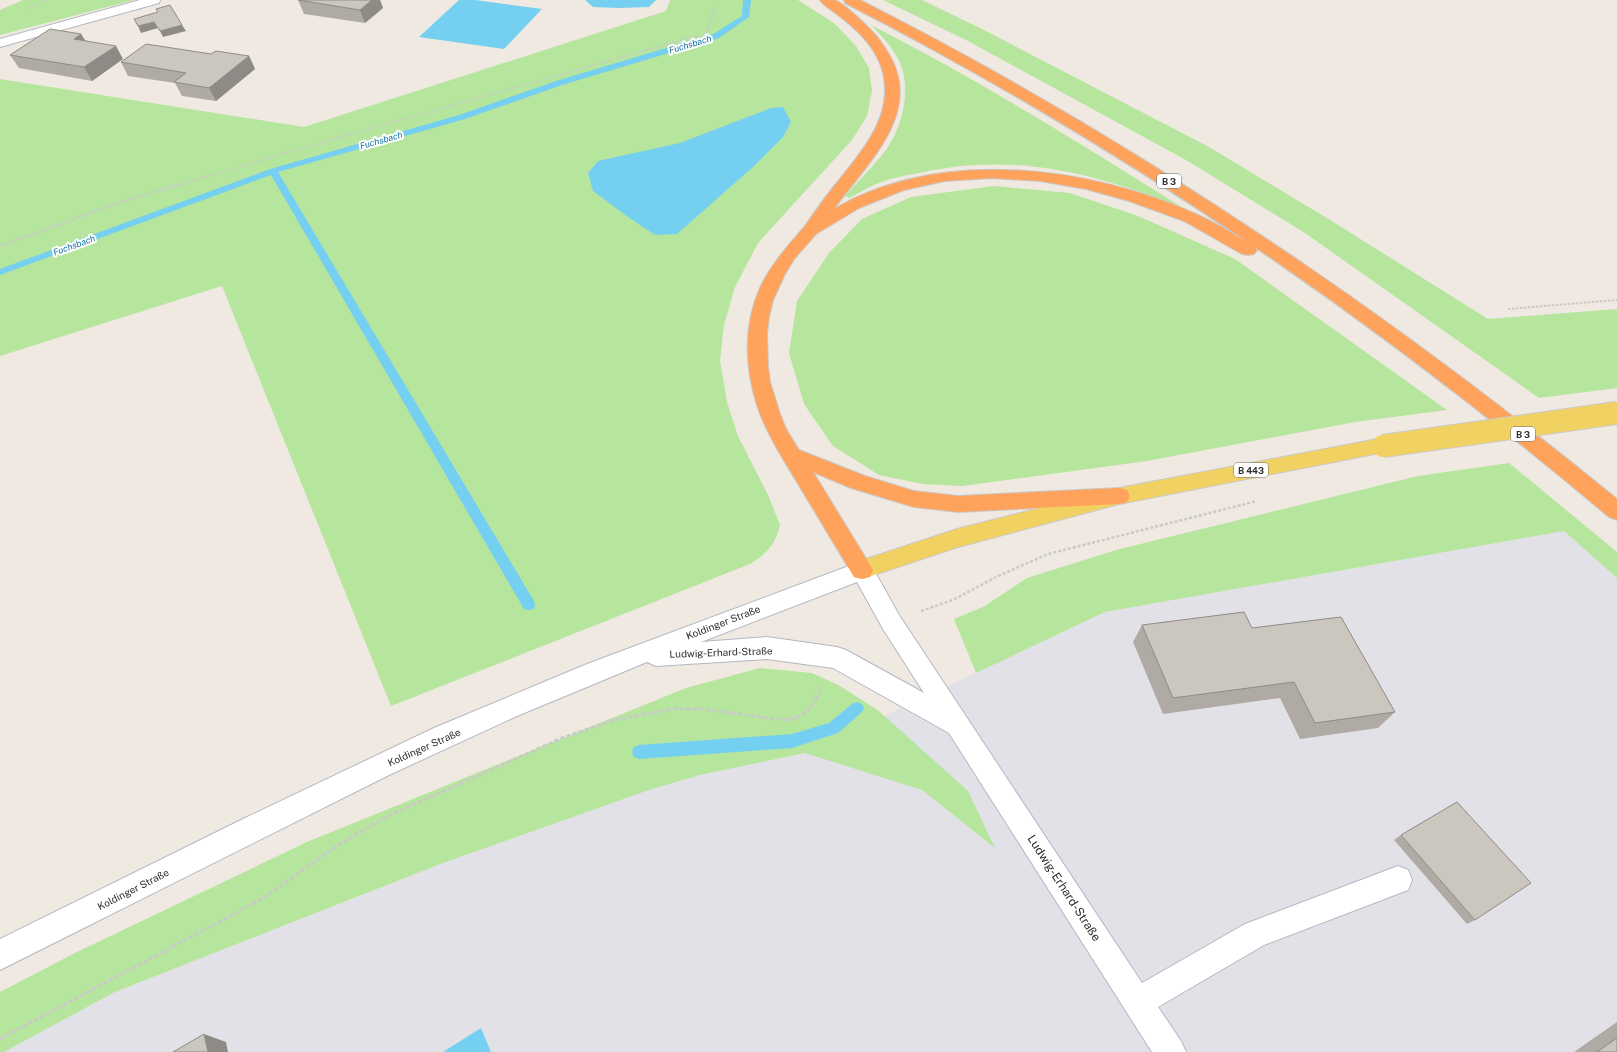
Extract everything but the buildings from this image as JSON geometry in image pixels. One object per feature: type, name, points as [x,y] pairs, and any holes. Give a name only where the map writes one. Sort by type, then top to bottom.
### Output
[{"type":"highway","points":[[826,0],[864,30],[876,44],[884,58],[890,74],[893,90],[892,105],[884,130],[871,151],[825,208],[810,230],[791,251],[776,274],[765,299],[758,326],[757,355],[761,385],[766,404],[776,430],[862,570]]},
{"type":"highway","name":"B 3","points":[[850,0],[950,52],[1086,129],[1259,240],[1346,301],[1469,391],[1577,477],[1617,511]]},
{"type":"highway","points":[[810,230],[830,216],[853,203],[896,187],[931,179],[987,173],[1015,174],[1043,176],[1100,186],[1182,214],[1215,230],[1297,280],[1469,391]]},
{"type":"highway","points":[[791,455],[859,482],[922,500],[958,504],[1119,496]]},
{"type":"highway","points":[[1577,477],[1617,501]]},
{"type":"main road","name":"B 443","points":[[862,570],[957,538],[1119,496],[1383,446],[1617,413]]},
{"type":"street","points":[[0,43],[154,0]]},
{"type":"street","name":"Koldinger Straße","points":[[0,955],[338,786],[508,708],[634,656],[862,570]]},
{"type":"street","name":"Ludwig-Erhard-Straße","points":[[862,570],[891,622],[1170,1052]]},
{"type":"street","name":"Ludwig-Erhard-Straße","points":[[634,656],[767,648],[837,658],[958,726]]},
{"type":"street","points":[[1138,1002],[1256,934],[1398,880]]},
{"type":"path","points":[[0,246],[141,197],[316,144],[707,33],[715,8],[715,0]]},
{"type":"path","points":[[1508,309],[1617,300]]},
{"type":"path","points":[[975,588],[1048,554],[1258,500]]},
{"type":"path","points":[[0,1039],[260,900],[340,844],[388,816],[562,738],[614,720],[672,709],[703,709],[784,720]]},
{"type":"shaded area","points":[[1564,531],[1617,578],[1617,1052],[4,1052],[115,992],[443,863],[652,789],[700,775],[805,753],[1105,612]]},
{"type":"green space","points":[[23,0],[134,0],[0,35],[0,10]]},
{"type":"green space","points":[[670,0],[798,0],[834,23],[856,46],[869,68],[872,91],[867,116],[852,140],[758,243],[735,287],[724,325],[720,360],[727,402],[738,436],[769,497],[780,525],[777,535],[772,545],[762,556],[750,564],[391,706],[222,286],[0,356],[0,79],[304,127],[666,11]]},
{"type":"green space","points":[[883,0],[922,0],[984,30],[1209,147],[1330,220],[1488,319],[1617,309],[1617,388],[1539,398],[1305,233],[1186,160],[968,41]]},
{"type":"green space","points":[[871,25],[990,90],[1068,136],[1183,208],[1116,184],[1083,175],[1018,165],[950,167],[894,178],[874,185],[849,198],[845,196],[876,162],[892,141],[900,121],[905,99],[902,68],[889,45]]},
{"type":"green space","points":[[994,186],[1070,193],[1138,216],[1235,259],[1447,410],[1355,422],[1147,461],[962,486],[923,484],[879,475],[833,446],[804,404],[789,353],[797,301],[829,253],[862,219],[911,197]]},
{"type":"green space","points":[[1509,463],[1617,552],[1617,578],[1564,531],[1105,612],[976,673],[954,619],[983,607],[1027,578],[1116,550],[1418,476]]},
{"type":"green space","points":[[760,668],[812,673],[840,686],[879,711],[968,791],[995,848],[922,790],[805,753],[700,775],[652,789],[443,863],[115,992],[4,1052],[0,1052],[0,992],[77,952],[307,842],[686,688]]},
{"type":"water","points":[[459,0],[475,0],[542,9],[504,49],[419,37]]},
{"type":"water","points":[[585,0],[656,0],[649,7],[619,8],[593,7]]},
{"type":"water","points":[[783,107],[791,122],[783,137],[754,166],[677,234],[655,235],[593,191],[588,173],[598,161],[680,143],[771,108]]},
{"type":"water","points":[[481,1028],[491,1052],[443,1052]]},
{"type":"waterway","name":"Fuchsbach","points":[[273,171],[462,117],[559,83],[716,36],[745,17],[747,0]]},
{"type":"waterway","name":"Fuchsbach","points":[[0,272],[273,171]]},
{"type":"waterway","points":[[273,171],[529,605]]},
{"type":"waterway","points":[[639,752],[792,741],[833,728],[857,708]]}]
